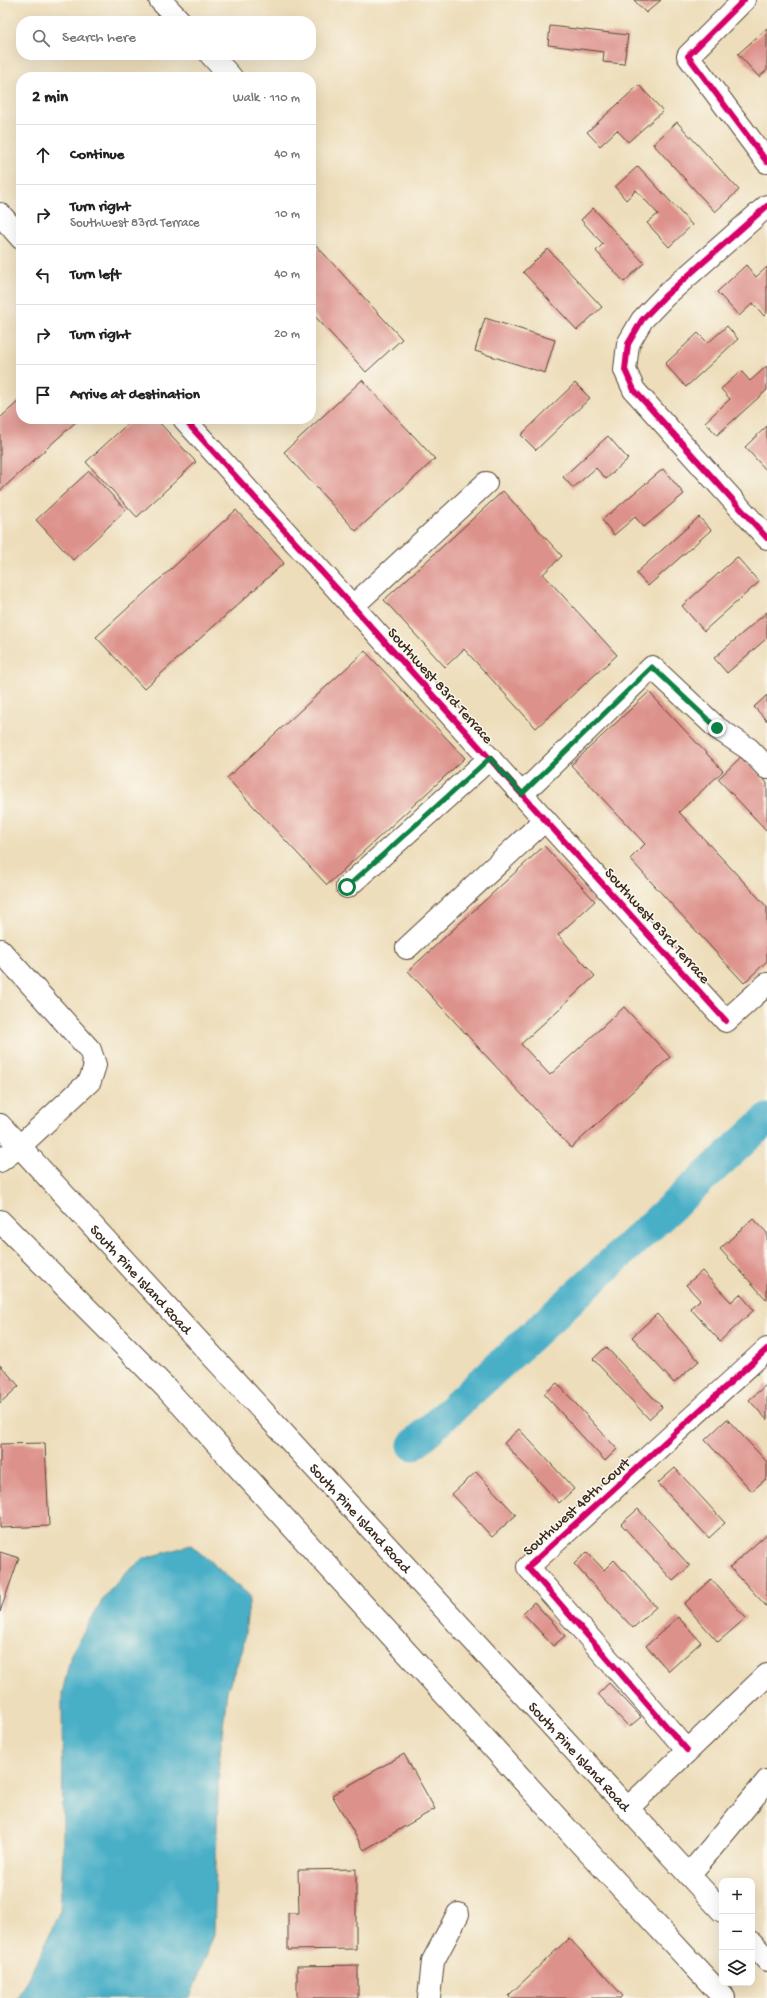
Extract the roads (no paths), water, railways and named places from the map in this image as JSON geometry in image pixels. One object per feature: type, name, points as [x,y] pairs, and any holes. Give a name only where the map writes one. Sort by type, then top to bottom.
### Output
[{"type":"street","points":[[160,0],[175,16]]},
{"type":"street","points":[[744,0],[688,56],[767,162]]},
{"type":"street","points":[[216,60],[226,72]]},
{"type":"street","points":[[767,206],[665,296],[642,320],[628,344],[625,370],[634,390],[767,538]]},
{"type":"street","points":[[0,214],[16,232]]},
{"type":"street","name":"Southwest 83rd Terrace","points":[[189,424],[726,1021],[767,984]]},
{"type":"street","points":[[353,606],[486,483]]},
{"type":"street","points":[[522,794],[652,667],[717,728],[749,749],[767,768]]},
{"type":"street","points":[[347,887],[490,758]]},
{"type":"street","points":[[407,948],[545,820]]},
{"type":"street","points":[[0,950],[90,1050],[95,1065],[90,1081],[20,1146],[0,1161]]},
{"type":"street","name":"South Pine Island Road","points":[[0,1125],[719,1908]]},
{"type":"street","points":[[0,1221],[166,1388],[579,1842],[724,1998]]},
{"type":"street","name":"Southwest 48th Court","points":[[687,1750],[528,1567],[767,1349]]},
{"type":"street","points":[[628,1808],[767,1675]]},
{"type":"street","points":[[689,1875],[767,1781]]},
{"type":"street","points":[[429,1998],[433,1961],[458,1914]]},
{"type":"street","points":[[755,1946],[767,1960]]},
{"type":"water","points":[[191,1545],[250,1596],[243,1648],[227,1691],[219,1763],[214,1934],[190,1998],[17,1998],[39,1958],[60,1910],[63,1854],[62,1694],[71,1654],[104,1597],[124,1575],[143,1559]]},
{"type":"waterway","points":[[413,1445],[767,1119]]}]
